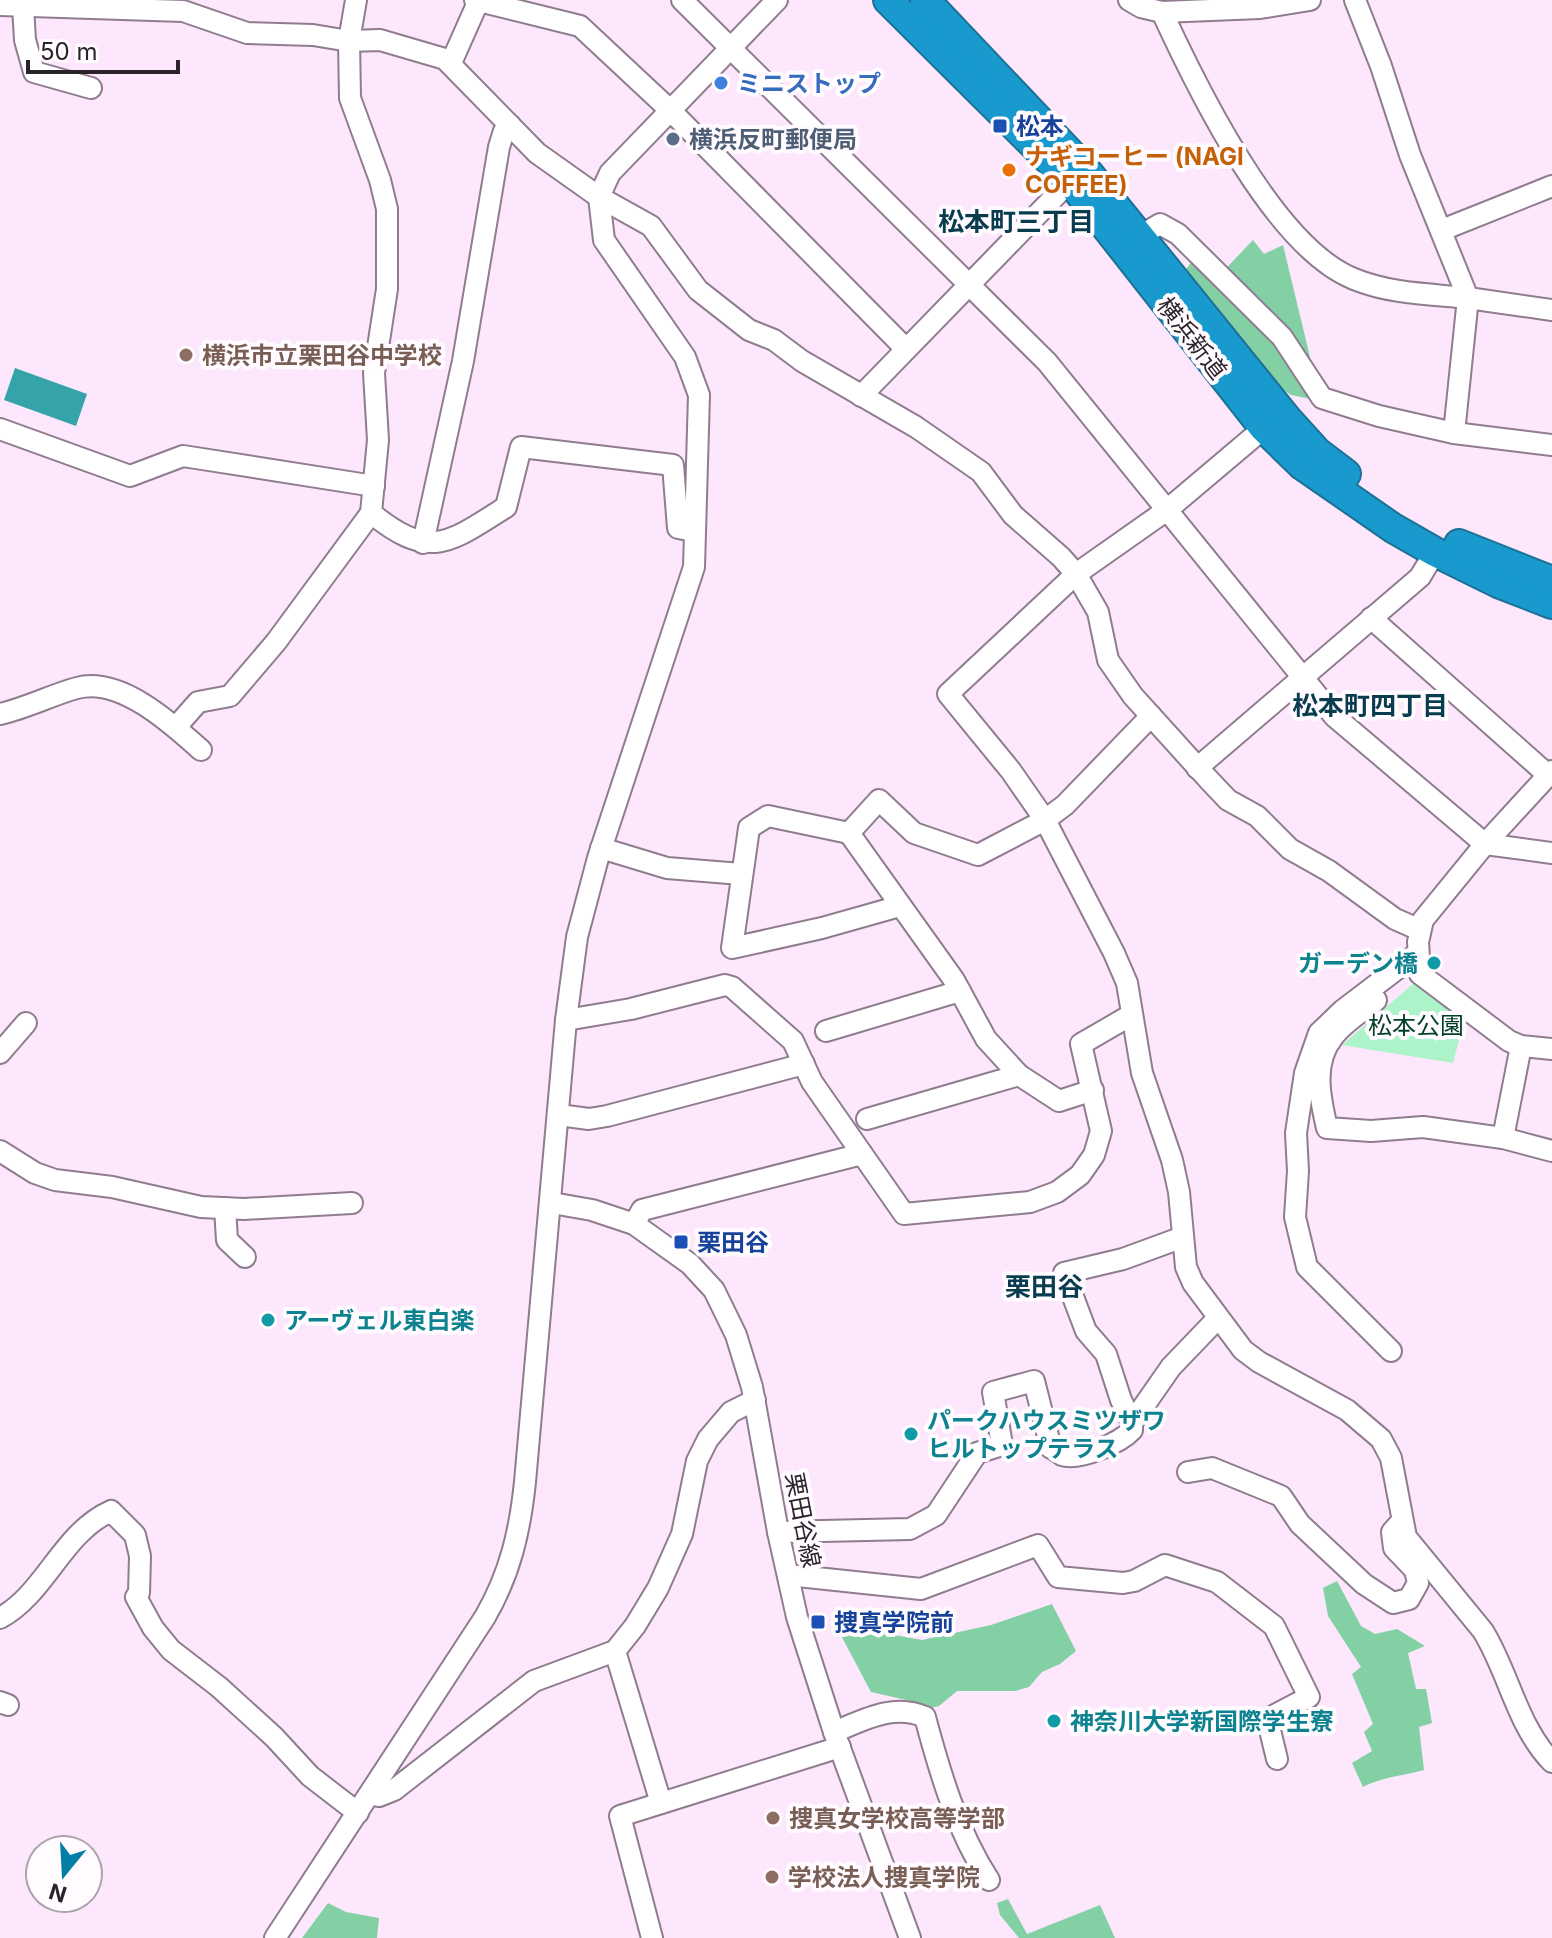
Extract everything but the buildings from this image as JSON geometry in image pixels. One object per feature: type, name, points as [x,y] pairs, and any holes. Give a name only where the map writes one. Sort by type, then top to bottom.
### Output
[{"type":"highway","name":"横浜新道","points":[[888,0],[1070,181],[1264,428],[1302,465],[1393,528],[1435,552],[1498,583],[1552,604]]},
{"type":"highway","name":"横浜新道","points":[[925,0],[1086,170],[1317,452],[1382,502],[1470,550],[1552,581]]},
{"type":"street","points":[[176,727],[198,702],[230,696],[276,642],[371,513],[378,440],[374,373],[387,289],[387,209],[377,170],[350,98],[349,41],[356,0]]},
{"type":"street","points":[[451,63],[477,0],[580,26],[671,111],[906,349]]},
{"type":"street","points":[[682,0],[1047,362],[1334,716],[1485,844],[1552,853]]},
{"type":"street","points":[[275,1938],[485,1617],[501,1589],[513,1555],[525,1482],[566,1020],[577,937],[601,848],[694,567],[699,395],[685,357],[604,240],[599,197],[610,173],[777,0]]},
{"type":"street","points":[[1129,0],[1141,7],[1162,12],[1260,8],[1310,0]]},
{"type":"street","points":[[1355,0],[1381,66],[1410,155],[1468,298],[1454,433]]},
{"type":"street","points":[[0,5],[69,4],[183,11],[247,33],[313,35],[349,41],[380,40],[425,52],[451,63],[537,153],[599,197],[651,226],[698,290],[749,330],[774,340],[802,361],[916,427],[981,472],[1013,515],[1076,574],[1098,612],[1108,660],[1133,696],[1197,768],[1228,800],[1257,816],[1290,849],[1329,871],[1395,919],[1420,930]]},
{"type":"street","points":[[23,6],[25,40],[34,72],[91,88]]},
{"type":"street","points":[[1162,12],[1193,79],[1236,154],[1284,221],[1318,257],[1351,278],[1387,290],[1552,310]]},
{"type":"street","points":[[423,543],[463,361],[499,147],[504,131],[510,125]]},
{"type":"street","points":[[861,396],[1070,181]]},
{"type":"street","points":[[1442,230],[1552,186]]},
{"type":"street","points":[[1140,236],[1160,224],[1178,234],[1282,337],[1322,398],[1379,416],[1454,433],[1552,445]]},
{"type":"street","points":[[1264,428],[1167,510],[1076,574],[948,694],[1011,771],[1045,820],[1127,983],[1142,1073],[1172,1160],[1186,1267],[1193,1283],[1243,1350],[1347,1410],[1381,1439],[1391,1458],[1406,1537],[1483,1631],[1494,1648],[1531,1734],[1552,1762]]},
{"type":"street","points":[[0,429],[130,476],[183,456],[374,486]]},
{"type":"street","points":[[371,513],[395,533],[423,543],[453,540],[506,507],[521,447],[673,465],[678,528],[694,531]]},
{"type":"street","points":[[1197,768],[1420,577],[1435,552]]},
{"type":"street","points":[[1371,618],[1550,773],[1485,844],[1423,920],[1419,959],[1420,974],[1509,1041],[1521,1046],[1552,1049]]},
{"type":"street","points":[[0,714],[78,687],[96,685],[138,701],[166,718],[201,750]]},
{"type":"street","points":[[849,833],[879,800],[914,833],[978,855],[1045,820],[1065,805],[1151,716]]},
{"type":"street","points":[[900,906],[731,953],[749,828],[768,816],[849,833],[960,991],[986,1039],[1019,1075],[1059,1101],[1093,1090]]},
{"type":"street","points":[[601,848],[667,868],[741,874]]},
{"type":"street","points":[[1419,959],[1332,1037],[1320,1066],[1320,1095],[1327,1128],[1371,1131],[1423,1127],[1503,1138],[1552,1151]]},
{"type":"street","points":[[1391,1351],[1307,1267],[1295,1217],[1298,1171],[1296,1133],[1305,1073],[1319,1033],[1343,1010],[1419,959]]},
{"type":"street","points":[[566,1020],[631,1009],[728,982],[793,1041],[812,1082],[904,1214],[1030,1202],[1057,1192],[1080,1175],[1094,1155],[1101,1131],[1081,1044],[1131,1015]]},
{"type":"street","points":[[826,1031],[960,991]]},
{"type":"street","points":[[0,1053],[26,1023]]},
{"type":"street","points":[[1503,1138],[1521,1046]]},
{"type":"street","points":[[559,1115],[589,1119],[607,1116],[804,1064]]},
{"type":"street","points":[[867,1119],[1019,1075]]},
{"type":"street","points":[[0,1151],[35,1173],[55,1180],[112,1187],[201,1207],[333,1206],[352,1203]]},
{"type":"street","points":[[634,1224],[642,1210],[862,1154]]},
{"type":"street","name":"栗田谷線","points":[[552,1203],[592,1210],[634,1224],[690,1264],[714,1290],[736,1335],[755,1400],[778,1532],[797,1617],[837,1739],[910,1938]]},
{"type":"street","points":[[225,1208],[227,1240],[245,1257]]},
{"type":"street","points":[[778,1532],[910,1529],[936,1515],[977,1453],[1002,1445],[993,1392],[1034,1381],[1051,1448],[1062,1455],[1075,1456],[1114,1443],[1132,1430],[1106,1354],[1086,1331],[1064,1273],[1123,1259],[1183,1237]]},
{"type":"street","points":[[1132,1423],[1171,1367],[1218,1318]]},
{"type":"street","points":[[370,1794],[379,1796],[394,1790],[534,1681],[615,1651],[635,1626],[658,1588],[682,1534],[697,1461],[708,1439],[731,1412],[755,1400]]},
{"type":"street","points":[[1188,1472],[1212,1468],[1281,1496],[1300,1524],[1364,1584],[1393,1603],[1409,1599],[1418,1583],[1415,1570],[1394,1548],[1392,1532],[1401,1522]]},
{"type":"street","points":[[0,1618],[18,1609],[68,1543],[94,1518],[111,1511],[135,1535],[140,1556],[139,1593],[136,1597],[153,1628],[171,1650],[219,1687],[274,1737],[310,1776],[358,1813]]},
{"type":"street","points":[[788,1575],[921,1589],[1038,1545],[1058,1577],[1123,1583],[1134,1581],[1165,1565],[1217,1582],[1274,1626],[1309,1697],[1271,1717],[1268,1722],[1277,1759]]},
{"type":"street","points":[[615,1651],[661,1803]]},
{"type":"street","points":[[652,1938],[620,1816],[837,1739],[888,1711],[910,1710],[925,1717],[940,1771],[972,1855],[989,1880]]},
{"type":"green space","points":[[1253,240],[1264,254],[1283,245],[1310,357],[1311,399],[1291,395],[1273,383],[1183,273],[1193,260],[1215,280]]},
{"type":"green space","name":"松本公園","points":[[1414,983],[1464,1021],[1453,1063],[1342,1045]]},
{"type":"green space","points":[[1337,1581],[1361,1626],[1375,1634],[1397,1629],[1425,1646],[1408,1653],[1416,1689],[1426,1689],[1432,1723],[1419,1727],[1424,1770],[1363,1787],[1352,1763],[1372,1751],[1364,1732],[1373,1724],[1352,1674],[1361,1667],[1328,1616],[1323,1588]]},
{"type":"green space","points":[[1052,1604],[1076,1651],[1060,1664],[1042,1672],[1029,1687],[1015,1691],[957,1691],[939,1706],[927,1709],[920,1703],[871,1692],[835,1624],[922,1640],[991,1625]]},
{"type":"green space","points":[[1008,1899],[1027,1934],[1100,1905],[1115,1938],[1019,1938],[1000,1915],[997,1903]]},
{"type":"green space","points":[[328,1903],[346,1912],[379,1918],[377,1938],[302,1938]]},
{"type":"water","points":[[15,368],[87,394],[76,426],[4,400]]},
{"type":"place","name":"ミニストップ","points":[[721,83]]},
{"type":"place","name":"松本","points":[[1000,126]]},
{"type":"place","name":"横浜反町郵便局","points":[[673,139]]},
{"type":"place","name":"ナギコーヒー (NAGI COFFEE)","points":[[1009,170]]},
{"type":"place","name":"横浜市立栗田谷中学校","points":[[186,355]]},
{"type":"place","name":"ガーデン橋","points":[[1434,963]]},
{"type":"place","name":"栗田谷","points":[[681,1242]]},
{"type":"place","name":"アーヴェル東白楽","points":[[268,1320]]},
{"type":"place","name":"パークハウスミツザワ ヒルトップテラス","points":[[911,1434]]},
{"type":"place","name":"捜真学院前","points":[[818,1622]]},
{"type":"place","name":"神奈川大学新国際学生寮","points":[[1054,1721]]},
{"type":"place","name":"捜真女学校高等学部","points":[[773,1818]]},
{"type":"place","name":"学校法人捜真学院","points":[[772,1877]]},
{"type":"district","name":"松本町三丁目","points":[[1016,221]]},
{"type":"district","name":"松本町四丁目","points":[[1370,705]]},
{"type":"district","name":"栗田谷","points":[[1044,1286]]}]
